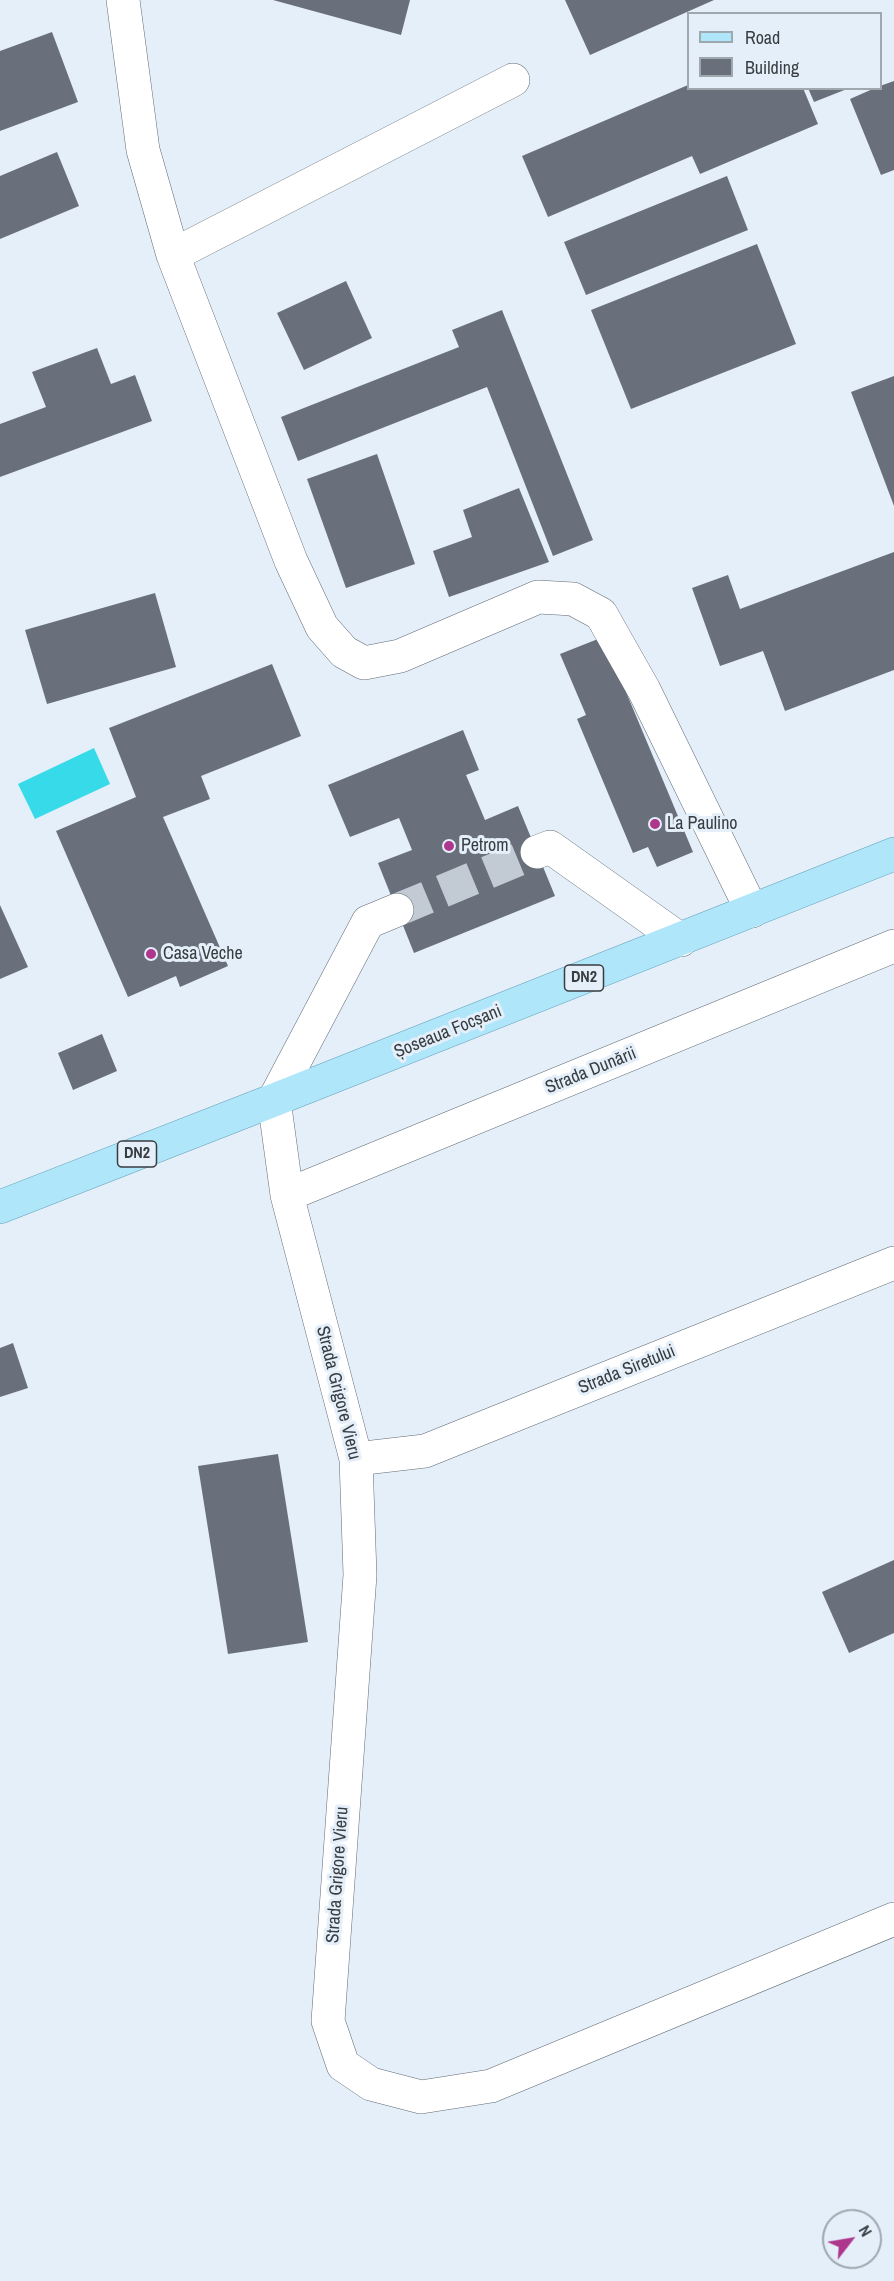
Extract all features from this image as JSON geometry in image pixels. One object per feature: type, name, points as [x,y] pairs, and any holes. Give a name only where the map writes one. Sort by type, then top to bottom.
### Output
[{"type":"main road","name":"Șoseaua Focșani","points":[[0,1207],[274,1101],[894,854]]},
{"type":"street","points":[[123,0],[144,150],[173,255],[291,561],[322,627],[344,652],[364,663],[400,656],[538,597],[573,599],[601,614],[644,690],[752,911]]},
{"type":"street","points":[[173,255],[513,80]]},
{"type":"street","points":[[537,852],[550,847],[681,939]]},
{"type":"street","points":[[274,1101],[368,922],[397,910]]},
{"type":"street","name":"Strada Dunării","points":[[287,1196],[894,946]]},
{"type":"street","name":"Strada Grigore Vieru","points":[[274,1101],[287,1196],[356,1459],[360,1575],[328,2021],[343,2065],[371,2084],[421,2097],[490,2086],[894,1919]]},
{"type":"street","name":"Strada Siretului","points":[[356,1459],[425,1451],[894,1263]]},
{"type":"water","points":[[94,748],[110,784],[35,819],[18,784]]},
{"type":"building","points":[[273,0],[410,0],[401,35]]},
{"type":"building","points":[[565,0],[714,0],[590,55]]},
{"type":"building","points":[[52,32],[78,102],[0,131],[0,51]]},
{"type":"building","points":[[894,81],[894,170],[881,175],[850,99],[870,90],[882,90],[882,85]]},
{"type":"building","points":[[687,85],[687,90],[804,90],[818,124],[700,174],[692,156],[548,217],[522,156]]},
{"type":"building","points":[[809,90],[844,90],[814,102]]},
{"type":"building","points":[[57,152],[79,206],[0,239],[0,176]]},
{"type":"building","points":[[727,176],[748,230],[586,295],[564,242]]},
{"type":"building","points":[[757,244],[796,344],[631,409],[591,310]]},
{"type":"building","points":[[346,281],[372,338],[304,370],[277,313]]},
{"type":"building","points":[[502,310],[593,540],[553,556],[487,387],[298,461],[281,417],[459,347],[452,330]]},
{"type":"building","points":[[97,348],[111,384],[135,375],[152,421],[0,477],[0,424],[46,407],[32,372]]},
{"type":"building","points":[[894,376],[894,506],[851,392]]},
{"type":"building","points":[[377,454],[415,564],[346,588],[307,479]]},
{"type":"building","points":[[519,488],[549,562],[449,597],[433,551],[472,537],[463,510]]},
{"type":"building","points":[[894,552],[894,670],[785,711],[763,651],[720,666],[692,588],[728,575],[740,609]]},
{"type":"building","points":[[155,593],[176,667],[47,704],[25,630]]},
{"type":"building","points":[[603,637],[693,852],[657,867],[648,847],[633,853],[577,719],[586,715],[560,654]]},
{"type":"building","points":[[272,664],[301,736],[201,776],[210,799],[163,817],[228,966],[180,987],[176,976],[128,997],[56,831],[136,797],[109,728]]},
{"type":"building","points":[[463,730],[479,770],[466,775],[485,820],[518,806],[555,896],[414,953],[378,863],[412,850],[399,818],[350,837],[328,785]]},
{"type":"building","points":[[0,905],[28,967],[0,979]]},
{"type":"building","points":[[102,1034],[117,1071],[73,1090],[58,1053]]},
{"type":"building","points":[[13,1343],[28,1388],[0,1397],[0,1348]]},
{"type":"building","points":[[278,1454],[308,1642],[228,1654],[198,1466]]},
{"type":"building","points":[[894,1560],[894,1633],[849,1653],[822,1592]]},
{"type":"tunnel","points":[[397,910],[537,852]]},
{"type":"place","name":"La Paulino","points":[[655,824]]},
{"type":"place","name":"Petrom","points":[[449,846]]},
{"type":"place","name":"Casa Veche","points":[[151,954]]}]
